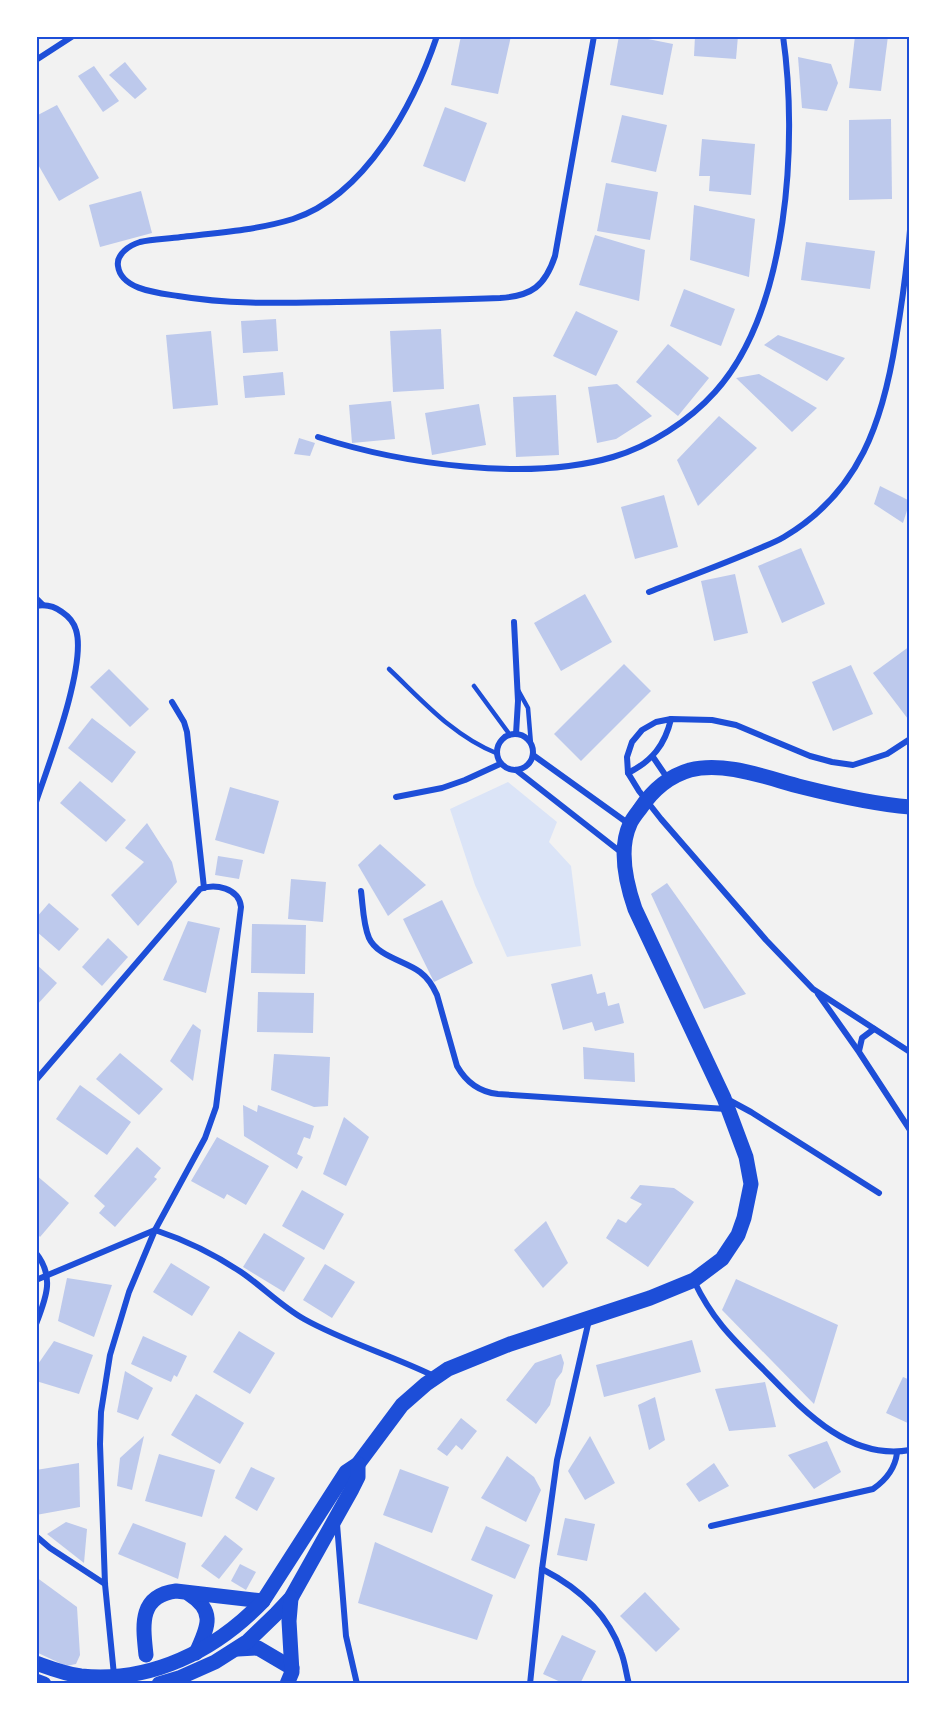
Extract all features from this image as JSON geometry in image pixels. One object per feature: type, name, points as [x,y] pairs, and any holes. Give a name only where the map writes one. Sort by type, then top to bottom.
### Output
[{"type":"highway","points":[[36,1663],[81,1676],[114,1676],[156,1669],[196,1653],[213,1643],[234,1628],[262,1601],[346,1472],[358,1464],[402,1405],[436,1377],[448,1369],[490,1351],[650,1298],[694,1280],[722,1259],[732,1246],[741,1227],[749,1201],[751,1184],[749,1166],[727,1103],[635,909],[626,879],[626,840],[630,824],[646,798],[669,779],[691,770],[723,769],[850,799],[880,805],[910,807]]},
{"type":"highway","points":[[159,1684],[200,1670],[236,1650],[291,1599],[355,1483],[358,1464]]},
{"type":"highway","points":[[146,1655],[143,1620],[154,1599],[168,1592],[262,1601]]},
{"type":"highway","points":[[189,1594],[201,1602],[207,1617],[207,1626],[196,1653]]},
{"type":"highway","points":[[287,1684],[292,1674],[291,1599]]},
{"type":"highway","points":[[236,1650],[258,1648],[292,1668]]},
{"type":"highway","points":[[36,1681],[44,1684]]},
{"type":"street","points":[[36,60],[74,36]]},
{"type":"street","points":[[437,36],[414,96],[394,128],[367,164],[334,196],[315,209],[272,224],[227,232],[139,242],[121,253],[117,264],[121,277],[131,285],[164,294],[208,301],[251,304],[500,298],[537,287],[545,280],[555,256],[594,36]]},
{"type":"street","points":[[318,437],[359,450],[420,461],[483,468],[534,468],[586,463],[633,450],[654,439],[696,410],[715,392],[729,374],[753,331],[762,309],[778,251],[786,199],[788,155],[789,88],[783,36]]},
{"type":"street","points":[[650,592],[783,537],[820,511],[841,489],[861,460],[879,417],[889,382],[906,280],[910,230]]},
{"type":"street","points":[[36,598],[39,605],[57,609],[66,615],[76,629],[78,642],[70,695],[36,802]]},
{"type":"street","points":[[513,734],[518,690],[514,622]]},
{"type":"street","points":[[172,702],[188,732],[204,888]]},
{"type":"street","points":[[910,739],[887,754],[852,765],[810,756],[736,725],[712,720],[671,719],[656,722],[642,730],[632,742],[627,757],[628,773],[661,819],[766,940],[813,988],[859,1052],[910,1130]]},
{"type":"street","points":[[628,773],[653,757],[665,739],[671,719]]},
{"type":"street","points":[[516,771],[529,764],[533,755],[531,744],[527,739],[513,734],[500,741],[496,753],[500,764],[516,771],[625,855]]},
{"type":"street","points":[[533,755],[630,824]]},
{"type":"street","points":[[653,757],[669,779]]},
{"type":"street","points":[[396,796],[448,787],[500,764]]},
{"type":"street","points":[[36,1080],[200,889],[215,887],[228,889],[237,896],[241,904],[212,1123],[206,1138],[154,1230],[117,1327],[105,1382],[100,1444],[105,1584],[114,1676]]},
{"type":"street","points":[[361,891],[366,930],[372,944],[419,971],[433,986],[457,1066],[475,1087],[498,1095],[727,1103],[751,1112],[879,1193]]},
{"type":"street","points":[[813,988],[910,1052]]},
{"type":"street","points":[[859,1052],[862,1038],[874,1029]]},
{"type":"street","points":[[36,1280],[154,1230],[178,1237],[219,1259],[241,1272],[292,1312],[326,1331],[436,1377]]},
{"type":"street","points":[[36,1253],[48,1276],[47,1292],[36,1324]]},
{"type":"street","points":[[694,1280],[710,1310],[730,1338],[806,1412],[826,1428],[847,1440],[874,1450],[897,1453],[910,1450]]},
{"type":"street","points":[[530,1684],[542,1569],[557,1460],[589,1317]]},
{"type":"street","points":[[711,1526],[873,1489],[889,1474],[895,1464],[897,1453]]},
{"type":"street","points":[[336,1520],[346,1636],[357,1684]]},
{"type":"street","points":[[36,1536],[50,1548],[105,1584]]},
{"type":"street","points":[[542,1569],[581,1593],[598,1611],[621,1651],[629,1684]]},
{"type":"lane","points":[[389,669],[455,730],[468,740],[496,753]]},
{"type":"lane","points":[[474,686],[513,734]]},
{"type":"lane","points":[[518,690],[528,708],[531,744]]},
{"type":"shaded area","points":[[508,782],[557,822],[549,842],[571,866],[581,946],[507,957],[475,885],[450,809]]},
{"type":"building","points":[[461,36],[511,36],[498,94],[451,85]]},
{"type":"building","points":[[619,36],[633,36],[673,44],[663,95],[610,85]]},
{"type":"building","points":[[695,36],[738,36],[736,59],[694,56]]},
{"type":"building","points":[[855,36],[888,36],[881,91],[849,88]]},
{"type":"building","points":[[798,57],[831,64],[838,83],[827,111],[802,108]]},
{"type":"building","points":[[125,62],[147,89],[135,99],[109,75]]},
{"type":"building","points":[[94,66],[119,101],[103,112],[78,76]]},
{"type":"building","points":[[57,105],[99,178],[59,201],[36,161],[36,116]]},
{"type":"building","points":[[445,107],[487,123],[465,182],[423,166]]},
{"type":"building","points":[[622,115],[667,125],[656,172],[611,162]]},
{"type":"building","points":[[891,119],[892,199],[849,200],[849,120]]},
{"type":"building","points":[[702,139],[755,144],[751,195],[709,191],[710,176],[699,176]]},
{"type":"building","points":[[606,183],[658,192],[650,240],[597,231]]},
{"type":"building","points":[[141,191],[152,233],[100,247],[89,205]]},
{"type":"building","points":[[694,205],[755,219],[749,277],[690,260]]},
{"type":"building","points":[[595,235],[645,250],[639,301],[579,285]]},
{"type":"building","points":[[806,242],[875,251],[870,289],[801,280]]},
{"type":"building","points":[[684,289],[735,309],[721,346],[670,326]]},
{"type":"building","points":[[576,311],[618,331],[596,376],[553,356]]},
{"type":"building","points":[[276,319],[278,351],[243,353],[241,321]]},
{"type":"building","points":[[441,329],[444,389],[393,392],[390,331]]},
{"type":"building","points":[[211,331],[218,405],[173,409],[166,335]]},
{"type":"building","points":[[778,335],[845,358],[827,381],[764,345]]},
{"type":"building","points":[[668,344],[709,378],[678,416],[636,382]]},
{"type":"building","points":[[283,372],[285,395],[245,398],[243,376]]},
{"type":"building","points":[[759,374],[817,408],[792,432],[736,378]]},
{"type":"building","points":[[617,384],[652,416],[616,439],[597,443],[588,387]]},
{"type":"building","points":[[556,395],[559,455],[516,457],[513,397]]},
{"type":"building","points":[[391,401],[395,439],[352,443],[349,405]]},
{"type":"building","points":[[479,404],[486,445],[432,455],[425,413]]},
{"type":"building","points":[[719,416],[757,448],[698,506],[677,460]]},
{"type":"building","points":[[299,438],[315,443],[310,456],[294,454]]},
{"type":"building","points":[[880,486],[910,501],[903,523],[874,504]]},
{"type":"building","points":[[664,495],[678,547],[635,559],[621,507]]},
{"type":"building","points":[[801,548],[825,604],[782,623],[758,566]]},
{"type":"building","points":[[735,574],[748,633],[714,641],[701,581]]},
{"type":"building","points":[[585,594],[612,642],[561,671],[534,623]]},
{"type":"building","points":[[910,646],[910,717],[908,719],[873,673]]},
{"type":"building","points":[[624,664],[651,691],[581,761],[554,734]]},
{"type":"building","points":[[851,665],[873,714],[833,731],[812,682]]},
{"type":"building","points":[[109,669],[149,709],[130,727],[90,687]]},
{"type":"building","points":[[92,718],[136,752],[112,783],[68,748]]},
{"type":"building","points":[[80,781],[126,820],[106,842],[60,803]]},
{"type":"building","points":[[230,787],[279,801],[264,854],[215,840]]},
{"type":"building","points":[[147,823],[172,862],[177,882],[138,926],[111,895],[144,862],[125,848]]},
{"type":"building","points":[[380,844],[426,885],[388,916],[358,865]]},
{"type":"building","points":[[218,856],[243,860],[239,879],[215,875]]},
{"type":"building","points":[[291,879],[326,882],[323,922],[288,919]]},
{"type":"building","points":[[667,883],[746,994],[704,1009],[651,894]]},
{"type":"building","points":[[442,900],[473,963],[434,982],[403,919]]},
{"type":"building","points":[[49,903],[79,929],[59,951],[36,931],[36,918]]},
{"type":"building","points":[[188,921],[220,928],[206,993],[163,980]]},
{"type":"building","points":[[252,924],[306,925],[305,974],[251,973]]},
{"type":"building","points":[[108,938],[128,957],[102,986],[82,967]]},
{"type":"building","points":[[36,964],[57,983],[36,1006]]},
{"type":"building","points":[[592,974],[597,994],[605,992],[608,1006],[619,1003],[624,1023],[595,1031],[592,1022],[563,1030],[551,984]]},
{"type":"building","points":[[258,992],[314,993],[313,1033],[257,1032]]},
{"type":"building","points":[[193,1024],[201,1030],[193,1081],[170,1061]]},
{"type":"building","points":[[583,1047],[634,1053],[635,1082],[584,1079]]},
{"type":"building","points":[[120,1053],[163,1089],[139,1115],[96,1079]]},
{"type":"building","points":[[274,1054],[330,1057],[328,1106],[314,1107],[271,1090]]},
{"type":"building","points":[[80,1085],[131,1122],[107,1155],[56,1119]]},
{"type":"building","points":[[243,1105],[257,1112],[258,1105],[314,1126],[310,1139],[304,1137],[297,1154],[303,1157],[297,1169],[244,1136]]},
{"type":"building","points":[[344,1117],[369,1137],[346,1186],[323,1174]]},
{"type":"building","points":[[217,1137],[269,1166],[246,1205],[227,1194],[224,1199],[191,1181]]},
{"type":"building","points":[[137,1147],[161,1168],[154,1177],[157,1179],[115,1227],[99,1213],[105,1206],[94,1196]]},
{"type":"building","points":[[36,1175],[69,1203],[40,1237],[36,1232]]},
{"type":"building","points":[[640,1185],[674,1188],[694,1202],[648,1267],[606,1238],[618,1219],[626,1223],[642,1204],[630,1198]]},
{"type":"building","points":[[302,1190],[344,1214],[324,1250],[282,1226]]},
{"type":"building","points":[[546,1221],[568,1263],[543,1288],[514,1250]]},
{"type":"building","points":[[264,1233],[305,1258],[284,1292],[243,1267]]},
{"type":"building","points":[[171,1263],[210,1287],[192,1316],[153,1292]]},
{"type":"building","points":[[325,1264],[355,1282],[332,1318],[303,1300]]},
{"type":"building","points":[[67,1278],[112,1285],[94,1337],[58,1321]]},
{"type":"building","points":[[736,1279],[838,1325],[814,1404],[722,1310]]},
{"type":"building","points":[[239,1331],[275,1353],[250,1394],[213,1372]]},
{"type":"building","points":[[143,1336],[187,1356],[177,1377],[174,1375],[171,1382],[131,1364]]},
{"type":"building","points":[[692,1340],[701,1372],[604,1397],[596,1365]]},
{"type":"building","points":[[54,1341],[93,1355],[79,1394],[36,1381],[36,1367]]},
{"type":"building","points":[[561,1354],[564,1363],[562,1372],[556,1380],[550,1405],[536,1424],[506,1400],[535,1363]]},
{"type":"building","points":[[125,1371],[153,1388],[138,1420],[117,1412]]},
{"type":"building","points":[[903,1377],[910,1380],[910,1424],[886,1413]]},
{"type":"building","points":[[765,1382],[776,1427],[729,1431],[715,1389]]},
{"type":"building","points":[[196,1394],[244,1423],[220,1464],[171,1435]]},
{"type":"building","points":[[655,1397],[665,1440],[649,1450],[638,1405]]},
{"type":"building","points":[[461,1418],[477,1431],[462,1450],[456,1445],[447,1456],[437,1449]]},
{"type":"building","points":[[144,1436],[132,1490],[117,1486],[120,1458]]},
{"type":"building","points":[[590,1436],[615,1483],[585,1500],[568,1471]]},
{"type":"building","points":[[827,1441],[841,1472],[814,1489],[788,1455]]},
{"type":"building","points":[[159,1454],[215,1470],[202,1517],[145,1501]]},
{"type":"building","points":[[507,1456],[534,1477],[541,1490],[526,1522],[481,1498]]},
{"type":"building","points":[[79,1463],[80,1507],[36,1515],[36,1470]]},
{"type":"building","points":[[714,1463],[729,1486],[699,1502],[686,1484]]},
{"type":"building","points":[[251,1467],[275,1478],[257,1511],[235,1498]]},
{"type":"building","points":[[400,1469],[449,1487],[432,1533],[383,1515]]},
{"type":"building","points":[[565,1518],[595,1524],[587,1561],[557,1555]]},
{"type":"building","points":[[66,1522],[87,1529],[84,1563],[47,1534]]},
{"type":"building","points":[[133,1523],[186,1543],[178,1579],[118,1554]]},
{"type":"building","points":[[486,1526],[530,1545],[515,1579],[471,1560]]},
{"type":"building","points":[[225,1535],[243,1549],[219,1579],[201,1566]]},
{"type":"building","points":[[375,1542],[493,1595],[477,1640],[358,1603]]},
{"type":"building","points":[[240,1564],[256,1572],[246,1590],[231,1581]]},
{"type":"building","points":[[36,1577],[77,1607],[80,1655],[76,1664],[66,1666],[36,1652]]},
{"type":"building","points":[[645,1592],[680,1629],[656,1652],[620,1616]]},
{"type":"building","points":[[562,1635],[596,1651],[580,1684],[565,1684],[543,1674]]}]
